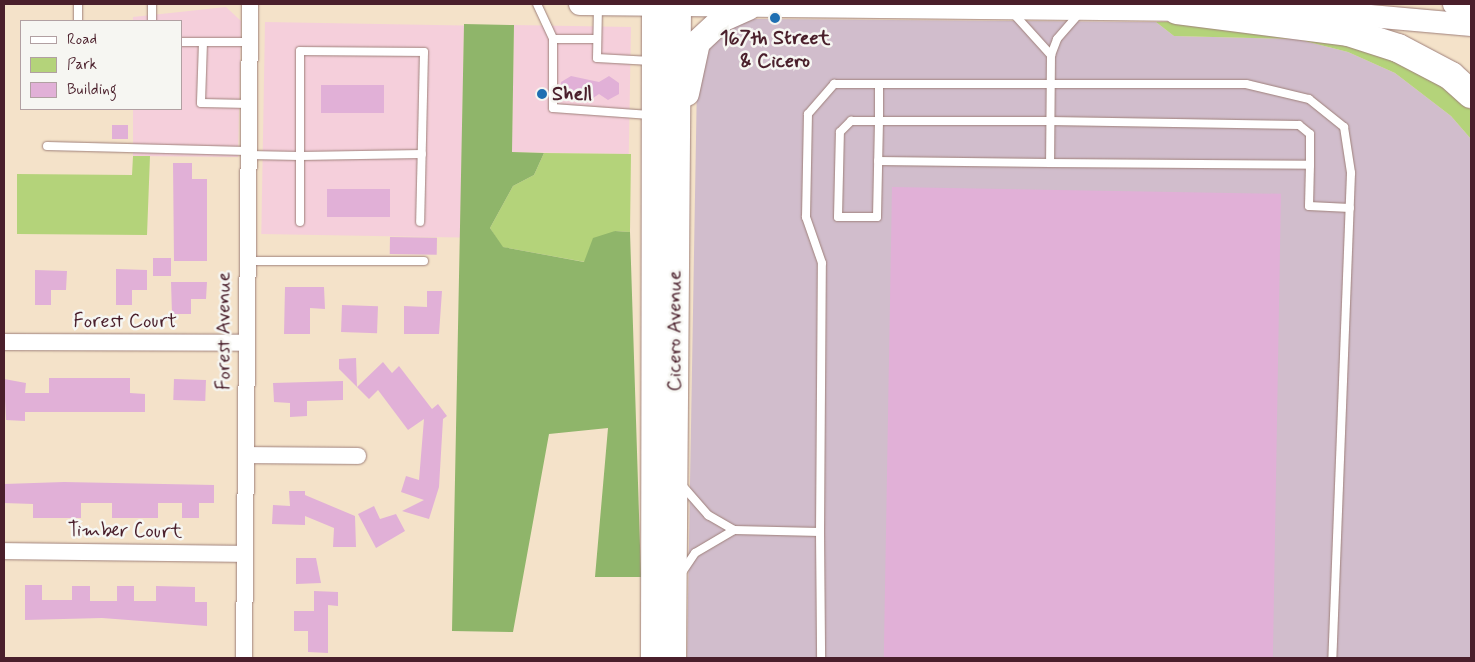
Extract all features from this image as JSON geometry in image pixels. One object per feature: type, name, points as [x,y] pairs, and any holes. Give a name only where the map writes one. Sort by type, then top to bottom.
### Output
[{"type":"highway","points":[[1177,10],[1348,32],[1398,48],[1451,76],[1471,94]]},
{"type":"main road","points":[[580,4],[666,4],[748,7],[1303,10],[1471,25]]},
{"type":"main road","name":"Cicero Avenue","points":[[653,658],[654,62],[666,4]]},
{"type":"main road","name":"Cicero Avenue","points":[[666,4],[675,140],[673,658]]},
{"type":"main road","points":[[1454,4],[1471,6]]},
{"type":"main road","points":[[675,140],[698,42],[723,18],[748,7]]},
{"type":"street","name":"Forest Avenue","points":[[244,658],[245,261],[250,4]]},
{"type":"street","name":"Forest Court","points":[[4,342],[246,343]]},
{"type":"street","points":[[246,455],[358,456]]},
{"type":"street","name":"Timber Court","points":[[4,551],[245,554]]},
{"type":"lane","points":[[78,4],[78,20]]},
{"type":"lane","points":[[152,4],[152,20]]},
{"type":"lane","points":[[537,4],[553,39],[553,108],[655,115]]},
{"type":"lane","points":[[598,4],[597,58],[654,62]]},
{"type":"lane","points":[[1008,8],[1051,55]]},
{"type":"lane","points":[[1050,163],[1051,55],[1057,39],[1083,9]]},
{"type":"lane","points":[[553,39],[598,38]]},
{"type":"lane","points":[[182,42],[250,42]]},
{"type":"lane","points":[[203,42],[201,103],[249,104]]},
{"type":"lane","points":[[300,222],[300,51],[424,52],[420,222]]},
{"type":"lane","points":[[821,658],[822,262],[806,217],[808,114],[834,84],[1246,84],[1309,99],[1344,127],[1351,173],[1332,658]]},
{"type":"lane","points":[[879,84],[880,121],[877,218],[838,217],[840,132],[850,121],[880,121],[1050,121],[1299,125],[1310,134],[1309,206],[1350,208]]},
{"type":"lane","points":[[47,146],[300,156],[422,154]]},
{"type":"lane","points":[[878,161],[1310,165]]},
{"type":"lane","points":[[245,261],[424,261]]},
{"type":"lane","points":[[674,476],[708,515],[734,530],[820,532]]},
{"type":"lane","points":[[674,584],[696,554],[734,530]]},
{"type":"shaded area","points":[[226,7],[241,21],[238,157],[133,156],[133,110],[182,110],[182,20],[133,20],[133,17]]},
{"type":"shaded area","points":[[747,19],[1156,22],[1174,36],[1297,39],[1348,52],[1395,73],[1451,116],[1471,139],[1471,658],[687,658],[697,80],[703,48],[722,29]]},
{"type":"shaded area","points":[[265,22],[464,25],[460,237],[261,234]]},
{"type":"shaded area","points":[[514,25],[631,27],[629,154],[512,152]]},
{"type":"green space","points":[[1190,21],[1370,45],[1425,74],[1471,110],[1471,139],[1451,116],[1395,73],[1348,52],[1297,39],[1174,36],[1156,22]]},
{"type":"green space","points":[[464,24],[514,25],[512,152],[544,153],[534,175],[513,186],[490,228],[503,247],[584,262],[593,238],[615,231],[630,232],[641,577],[595,577],[608,428],[549,434],[513,632],[452,631]]},
{"type":"green space","points":[[544,153],[631,154],[630,232],[615,231],[585,262],[502,247],[490,228],[513,186],[534,175]]},
{"type":"green space","points":[[133,156],[150,156],[147,235],[17,234],[17,174],[132,175]]},
{"type":"building","name":"Shell","points":[[571,76],[599,82],[609,76],[619,83],[619,94],[608,100],[599,94],[590,100],[580,94],[570,100],[560,93],[561,82]]},
{"type":"building","points":[[321,85],[384,85],[384,113],[321,113]]},
{"type":"building","points":[[112,125],[128,125],[128,139],[112,139]]},
{"type":"building","points":[[173,163],[192,163],[192,179],[207,179],[207,261],[174,261]]},
{"type":"building","points":[[892,187],[1281,194],[1273,658],[884,658]]},
{"type":"building","points":[[327,189],[390,189],[390,217],[327,217]]},
{"type":"building","points":[[390,237],[437,238],[437,255],[390,254]]},
{"type":"building","points":[[153,258],[171,258],[171,276],[153,276]]},
{"type":"building","points":[[116,269],[147,270],[147,290],[132,290],[132,305],[116,305]]},
{"type":"building","points":[[35,270],[67,271],[66,290],[51,290],[51,305],[35,305]]},
{"type":"building","points":[[171,282],[207,282],[206,299],[191,299],[191,314],[172,314]]},
{"type":"building","points":[[285,287],[324,287],[325,309],[310,308],[310,334],[284,334]]},
{"type":"building","points":[[427,291],[442,291],[439,334],[404,334],[404,306],[427,307]]},
{"type":"building","points":[[342,305],[378,306],[377,333],[341,332]]},
{"type":"building","points":[[356,358],[357,387],[339,369],[339,359]]},
{"type":"building","points":[[383,362],[392,373],[399,366],[432,409],[438,404],[447,416],[443,419],[439,487],[429,519],[402,511],[424,500],[401,492],[406,476],[419,480],[424,419],[408,430],[378,390],[369,399],[357,387]]},
{"type":"building","points":[[49,378],[130,378],[130,393],[145,394],[145,412],[25,412],[25,421],[6,420],[4,379],[26,383],[25,393],[49,393]]},
{"type":"building","points":[[174,379],[206,380],[205,401],[173,400]]},
{"type":"building","points":[[343,381],[343,400],[307,401],[307,416],[290,417],[290,403],[274,402],[273,383]]},
{"type":"building","points":[[64,482],[214,485],[214,503],[199,503],[199,518],[182,518],[182,503],[158,503],[158,518],[112,518],[112,503],[81,503],[81,518],[33,518],[33,504],[4,503],[4,484]]},
{"type":"building","points":[[289,491],[305,491],[305,495],[355,516],[356,547],[333,547],[334,528],[305,516],[305,525],[272,524],[273,505],[290,506]]},
{"type":"building","points":[[374,506],[380,519],[396,514],[405,531],[376,548],[358,514]]},
{"type":"building","points":[[296,558],[316,558],[321,583],[296,584]]},
{"type":"building","points":[[25,585],[42,585],[42,600],[72,600],[72,586],[90,586],[90,601],[117,601],[117,586],[134,586],[134,601],[156,601],[156,586],[195,587],[195,602],[207,602],[207,626],[102,618],[25,620]]},
{"type":"building","points":[[314,591],[338,592],[338,606],[328,605],[328,653],[308,652],[308,631],[294,631],[294,611],[314,611]]},
{"type":"place","name":"167th Street & Cicero","points":[[775,18]]},
{"type":"place","name":"Shell","points":[[542,94]]}]
